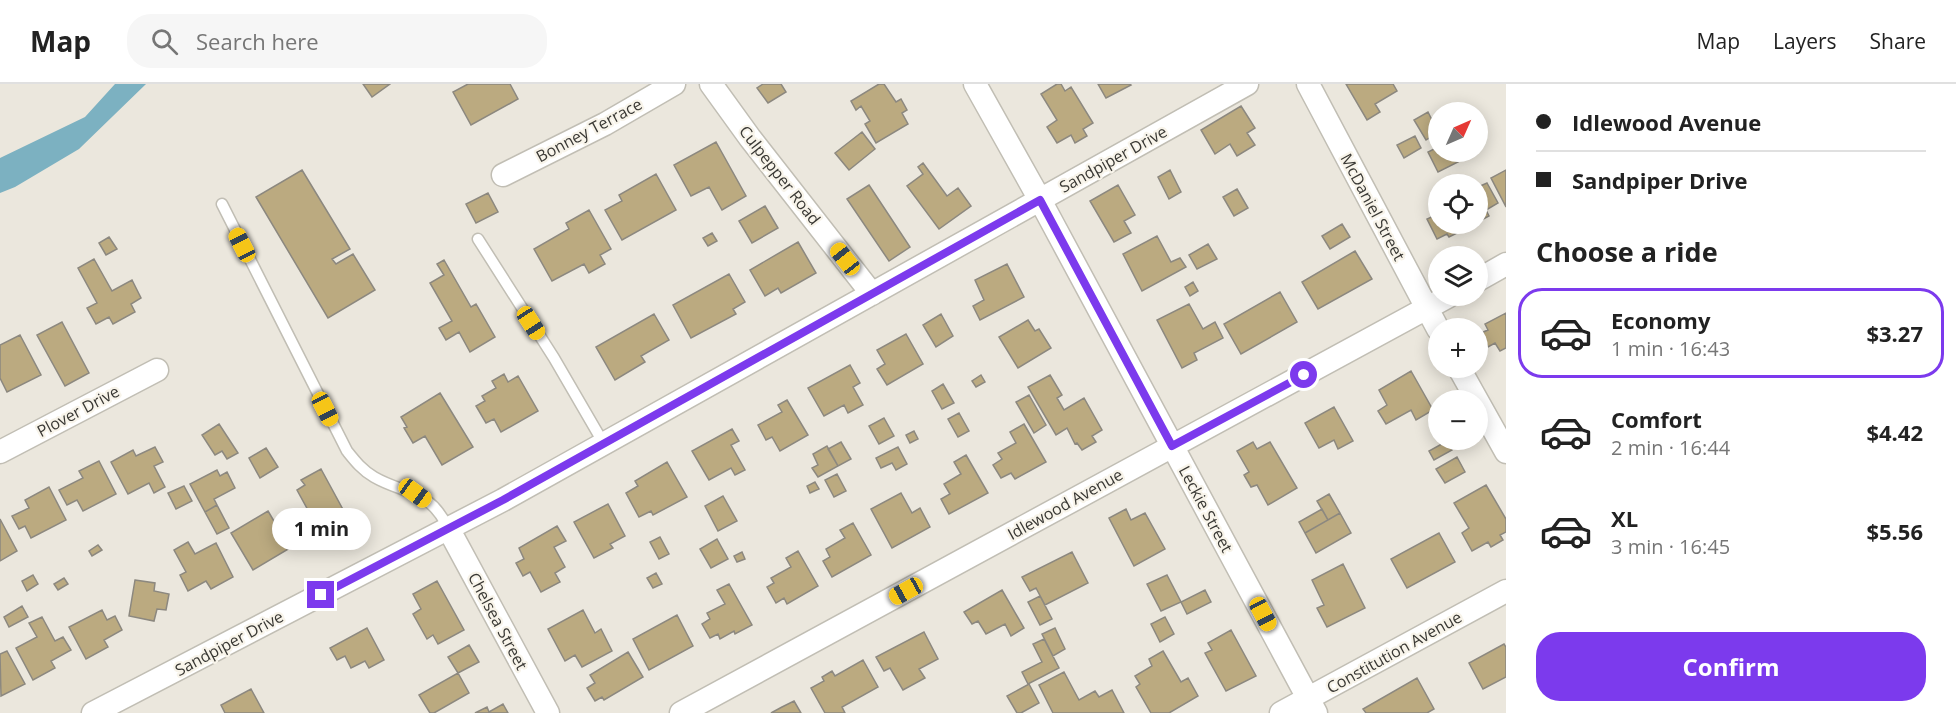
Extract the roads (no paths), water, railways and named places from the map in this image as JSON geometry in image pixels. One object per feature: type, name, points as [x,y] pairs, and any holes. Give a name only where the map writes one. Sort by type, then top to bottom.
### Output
[{"type":"street","name":"Bonney Terrace","points":[[503,175],[605,124],[674,84]]},
{"type":"street","name":"Culpepper Road","points":[[711,84],[750,138],[872,294]]},
{"type":"street","name":"Leckie Street","points":[[975,84],[1040,200],[1312,706]]},
{"type":"street","name":"Sandpiper Drive","points":[[93,713],[604,444],[1247,84]]},
{"type":"street","name":"McDaniel Street","points":[[1308,84],[1432,318]]},
{"type":"street","points":[[1488,274],[1506,264]]},
{"type":"street","name":"Idlewood Avenue","points":[[681,713],[1430,306]]},
{"type":"street","name":"Plover Drive","points":[[0,452],[157,370]]},
{"type":"street","points":[[1465,378],[1506,452]]},
{"type":"street","name":"Chelsea Street","points":[[448,528],[548,713]]},
{"type":"street","name":"Constitution Avenue","points":[[1281,713],[1312,706],[1506,591]]},
{"type":"lane","points":[[222,204],[346,451],[357,465],[375,477],[415,493],[432,505],[448,528]]},
{"type":"lane","points":[[478,239],[554,358],[604,444]]},
{"type":"water","points":[[115,84],[146,84],[79,149],[15,187],[0,193],[0,158],[85,117]]}]
